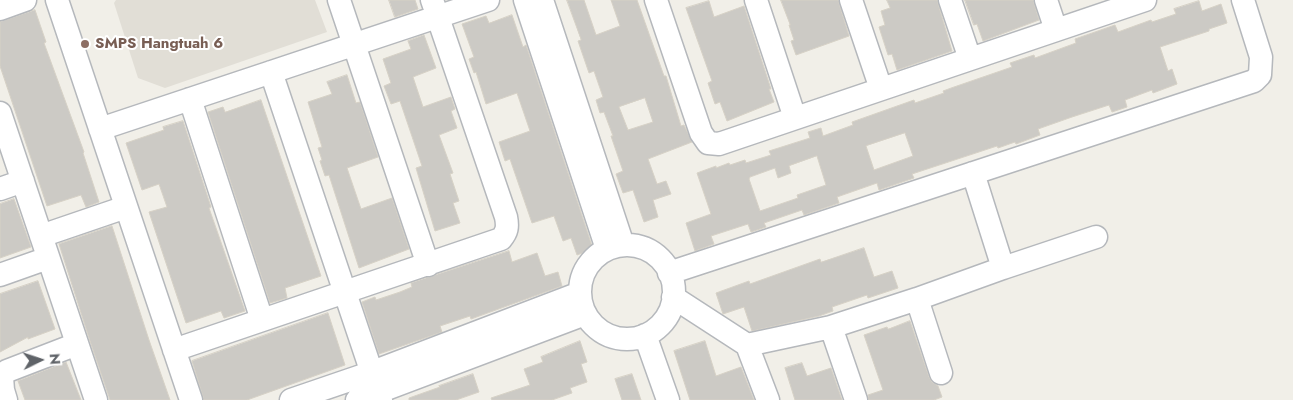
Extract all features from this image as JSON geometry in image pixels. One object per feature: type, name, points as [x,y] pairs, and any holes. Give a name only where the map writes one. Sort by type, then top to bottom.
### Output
[{"type":"street","points":[[0,9],[25,0]]},
{"type":"street","points":[[57,0],[191,400]]},
{"type":"street","points":[[339,0],[428,265]]},
{"type":"street","points":[[100,129],[354,45],[435,8],[488,0]]},
{"type":"street","points":[[525,0],[615,247]]},
{"type":"street","points":[[542,0],[615,247]]},
{"type":"street","points":[[656,0],[701,133],[708,143],[719,144],[1144,0]]},
{"type":"street","points":[[756,0],[794,118]]},
{"type":"street","points":[[851,0],[881,89]]},
{"type":"street","points":[[950,0],[970,59]]},
{"type":"street","points":[[1046,0],[1056,30]]},
{"type":"street","points":[[975,180],[1254,81],[1260,75],[1261,57],[1243,0]]},
{"type":"street","points":[[174,350],[428,265],[501,239],[506,234],[508,226],[506,217],[435,8]]},
{"type":"street","points":[[271,72],[376,388]]},
{"type":"street","points":[[190,99],[262,320]]},
{"type":"street","points":[[0,113],[96,400]]},
{"type":"street","points":[[669,273],[975,180],[1075,153]]},
{"type":"street","points":[[975,180],[1003,268]]},
{"type":"street","points":[[0,189],[23,181]]},
{"type":"street","points":[[41,236],[126,207]]},
{"type":"street","points":[[747,345],[831,327],[1096,237]]},
{"type":"street","points":[[632,245],[650,251],[658,257],[669,273],[673,284],[673,297],[670,309],[664,320],[646,335],[622,339],[612,336],[592,324],[585,314],[580,293],[581,279],[587,267],[596,256],[615,247],[632,245]]},
{"type":"street","points":[[0,275],[48,258]]},
{"type":"street","points":[[357,400],[376,388],[580,293]]},
{"type":"street","points":[[673,297],[747,345],[768,400]]},
{"type":"street","points":[[916,299],[940,373]]},
{"type":"street","points":[[291,400],[376,388],[585,314]]},
{"type":"street","points":[[831,327],[856,400]]},
{"type":"street","points":[[646,335],[668,400]]},
{"type":"street","points":[[6,400],[2,377],[7,371],[77,344]]},
{"type":"shaded area","points":[[116,0],[315,0],[327,32],[165,88],[138,78],[114,3]]},
{"type":"building","points":[[389,0],[415,0],[418,9],[395,17]]},
{"type":"building","points":[[567,0],[584,0],[596,35],[620,26],[611,0],[637,0],[664,76],[666,76],[681,126],[684,125],[692,142],[648,159],[657,184],[666,181],[671,194],[653,200],[658,217],[644,222],[633,190],[623,193],[616,174],[623,171],[611,136],[613,136],[604,112],[600,113],[596,100],[603,97],[594,71],[589,73],[578,41],[581,40]],"holes":[[[645,98],[653,122],[628,130],[619,107]]]},
{"type":"building","points":[[781,0],[838,0],[849,36],[796,55],[791,41],[794,40],[790,25]]},
{"type":"building","points":[[887,0],[937,0],[952,51],[897,70],[892,54],[888,55],[879,27],[885,25],[881,11],[890,8]]},
{"type":"building","points":[[965,0],[1033,0],[1039,20],[983,41],[977,24],[974,25]]},
{"type":"building","points":[[709,1],[714,17],[744,6],[774,102],[727,121],[720,102],[715,104],[708,83],[712,81],[686,8]]},
{"type":"building","points":[[1199,1],[1202,11],[1221,4],[1227,23],[1160,47],[1168,71],[1172,69],[1177,84],[1153,93],[1152,90],[1125,100],[1127,107],[1112,112],[1109,105],[1072,117],[1038,129],[1040,135],[1016,144],[1015,142],[998,148],[997,146],[912,174],[914,178],[879,190],[877,183],[837,197],[839,203],[804,215],[802,210],[764,223],[766,227],[751,232],[748,224],[711,236],[714,244],[695,251],[686,223],[711,214],[697,173],[716,166],[716,168],[745,160],[746,163],[771,155],[769,151],[810,138],[808,132],[821,128],[823,136],[853,125],[852,122],[914,100],[915,103],[944,93],[943,91],[1012,67],[1010,63],[1034,55],[1035,58],[1076,43],[1075,39],[1115,25],[1118,32],[1151,20],[1152,22],[1176,14],[1174,9]],"holes":[[[905,133],[913,156],[874,170],[866,146]],[[817,156],[826,185],[797,195],[798,198],[760,211],[749,179],[750,177],[775,168],[778,178],[791,173],[789,166]]]},
{"type":"building","points":[[35,10],[46,42],[44,43],[84,152],[99,202],[86,207],[81,195],[47,206],[0,66],[0,22]]},
{"type":"building","points":[[512,15],[523,47],[526,45],[593,249],[577,255],[571,238],[563,241],[554,216],[532,223],[510,159],[505,161],[499,142],[530,131],[517,93],[486,104],[476,72],[474,73],[469,59],[474,57],[462,24],[486,16],[489,23]]},
{"type":"building","points":[[424,35],[436,68],[413,77],[423,107],[451,97],[455,109],[451,111],[457,128],[439,135],[453,173],[450,174],[459,201],[453,203],[460,223],[435,231],[416,168],[422,166],[400,101],[391,104],[384,86],[391,83],[383,59],[411,49],[408,41]]},
{"type":"building","points":[[347,75],[356,103],[360,102],[378,157],[347,168],[361,209],[392,198],[409,249],[359,268],[329,175],[325,176],[320,161],[322,160],[318,148],[322,147],[308,102],[332,94],[327,82]]},
{"type":"building","points":[[261,100],[321,276],[285,288],[287,298],[270,303],[208,112],[223,107],[225,112]]},
{"type":"building","points":[[183,121],[211,207],[209,208],[245,311],[224,318],[221,311],[186,323],[149,212],[167,207],[159,184],[142,190],[126,143],[164,130],[163,127]]},
{"type":"building","points":[[14,199],[31,247],[0,258],[0,204]]},
{"type":"building","points":[[112,226],[170,400],[110,400],[89,338],[59,244]]},
{"type":"building","points":[[864,248],[874,277],[892,271],[898,288],[868,298],[867,295],[832,307],[833,311],[819,316],[752,331],[744,307],[723,314],[716,293],[749,281],[750,284],[820,259],[821,262]]},
{"type":"building","points":[[509,251],[512,262],[537,253],[545,276],[558,272],[562,286],[471,319],[470,316],[440,326],[442,332],[379,354],[362,302],[375,297],[376,300],[400,292],[412,287],[411,283]]},
{"type":"building","points":[[38,281],[55,329],[28,339],[28,337],[0,352],[0,294]]},
{"type":"building","points":[[328,313],[345,365],[247,400],[204,400],[192,361]]},
{"type":"building","points":[[910,321],[929,377],[938,386],[942,397],[934,400],[869,400],[868,395],[883,390],[864,335]]},
{"type":"building","points":[[580,341],[587,362],[581,364],[587,382],[570,388],[572,393],[552,400],[492,400],[491,398],[530,385],[524,369],[543,362],[541,357]]},
{"type":"building","points":[[705,341],[716,376],[741,367],[754,400],[690,400],[674,351]]},
{"type":"building","points":[[66,362],[81,400],[25,400],[18,381]]},
{"type":"building","points":[[802,363],[807,376],[831,368],[842,400],[795,400],[785,368]]},
{"type":"building","points":[[473,374],[479,392],[456,400],[409,400],[409,398]]},
{"type":"building","points":[[632,374],[641,400],[622,400],[615,379]]},
{"type":"place","name":"SMPS Hangtuah 6","points":[[85,44]]}]
